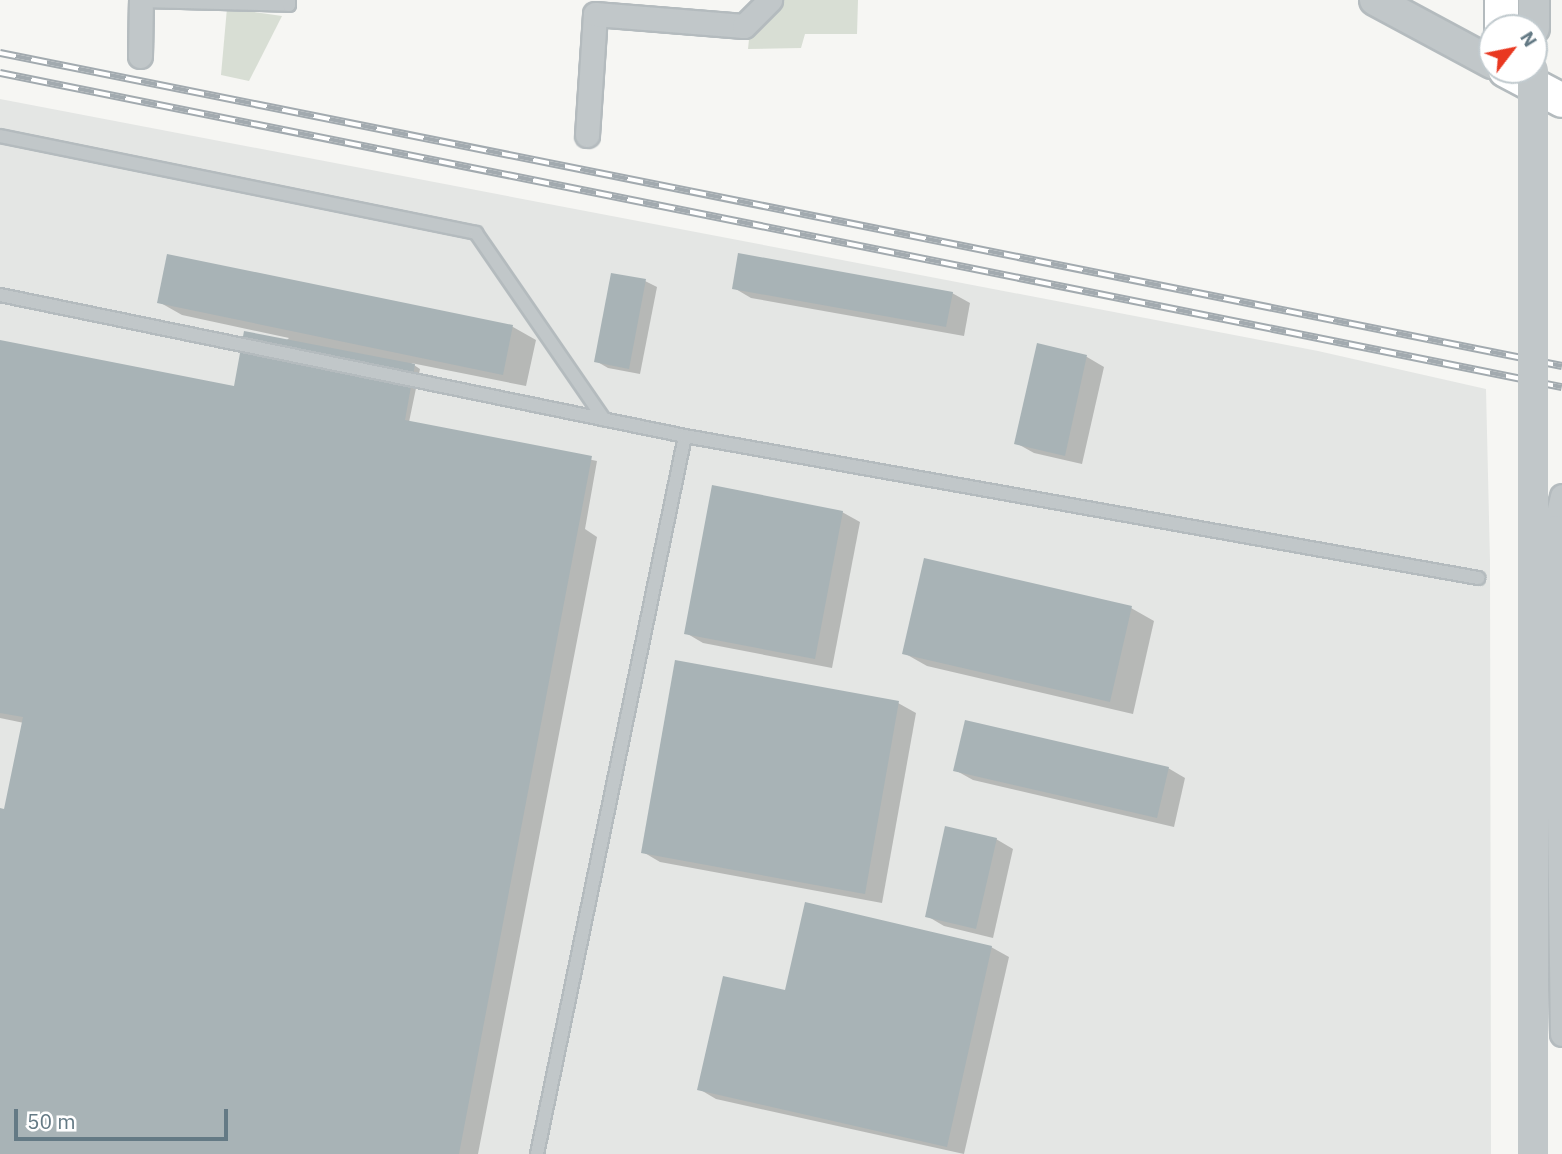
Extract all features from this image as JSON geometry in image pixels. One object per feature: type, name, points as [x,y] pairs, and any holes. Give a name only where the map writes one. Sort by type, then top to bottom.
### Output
[{"type":"main road","points":[[1532,84],[1562,100]]},
{"type":"street","points":[[587,135],[595,7],[744,26],[771,0]]},
{"type":"street","points":[[1375,0],[1478,55]]},
{"type":"street","points":[[141,1],[141,56]]},
{"type":"street","points":[[1533,84],[1533,1154]]},
{"type":"street","points":[[1562,496],[1555,527],[1559,593],[1562,1034]]},
{"type":"lane","points":[[141,1],[289,5],[289,0]]},
{"type":"lane","points":[[0,136],[476,233],[604,419]]},
{"type":"lane","points":[[0,295],[685,436],[1478,578]]},
{"type":"lane","points":[[537,1154],[685,436]]},
{"type":"shaded area","points":[[782,0],[858,0],[857,34],[805,34],[801,48],[748,49],[752,10],[781,4]]},
{"type":"shaded area","points":[[227,8],[282,16],[249,81],[221,75]]},
{"type":"shaded area","points":[[0,99],[1318,351],[1486,389],[1490,561],[1491,1154],[0,1154]]},
{"type":"building","points":[[738,253],[953,292],[946,327],[732,289]]},
{"type":"building","points":[[167,254],[513,325],[503,375],[157,303]]},
{"type":"building","points":[[611,273],[646,279],[629,369],[594,362]]},
{"type":"building","points":[[244,331],[415,364],[405,420],[592,456],[459,1154],[0,1154],[0,808],[4,809],[23,717],[0,713],[0,340],[234,386]]},
{"type":"building","points":[[1037,343],[1087,355],[1065,456],[1014,444]]},
{"type":"building","points":[[712,485],[843,511],[815,659],[684,634]]},
{"type":"building","points":[[924,558],[1132,606],[1110,702],[902,654]]},
{"type":"building","points":[[675,660],[899,701],[865,894],[641,853]]},
{"type":"building","points":[[965,720],[1169,767],[1157,818],[953,771]]},
{"type":"building","points":[[945,826],[997,838],[976,929],[925,917]]},
{"type":"building","points":[[805,902],[992,946],[947,1147],[697,1090],[723,976],[785,990]]},
{"type":"railway","points":[[0,53],[1562,366]]},
{"type":"railway","points":[[0,73],[1562,387]]}]
